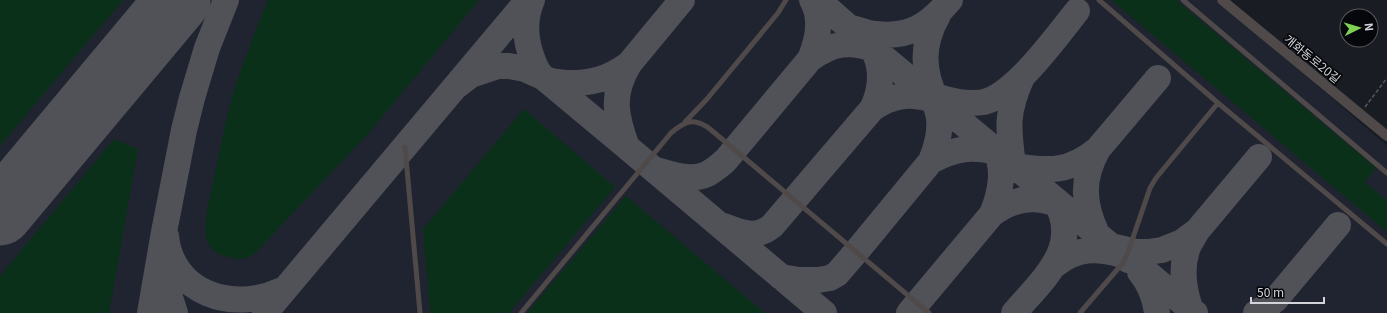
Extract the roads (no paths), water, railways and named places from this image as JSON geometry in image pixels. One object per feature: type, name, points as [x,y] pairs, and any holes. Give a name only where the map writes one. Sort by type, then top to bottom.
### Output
[{"type":"street","name":"개화동로20길","points":[[1222,0],[1387,136]]},
{"type":"lane","points":[[521,313],[671,133],[684,123],[707,99],[778,13],[786,0]]},
{"type":"lane","points":[[1099,0],[1387,244]]},
{"type":"lane","points":[[1183,0],[1387,172]]},
{"type":"lane","points":[[1080,313],[1122,264],[1127,255],[1150,188],[1156,178],[1218,102]]},
{"type":"lane","points":[[684,123],[700,123],[710,129],[928,313]]},
{"type":"lane","points":[[405,147],[420,313]]}]
